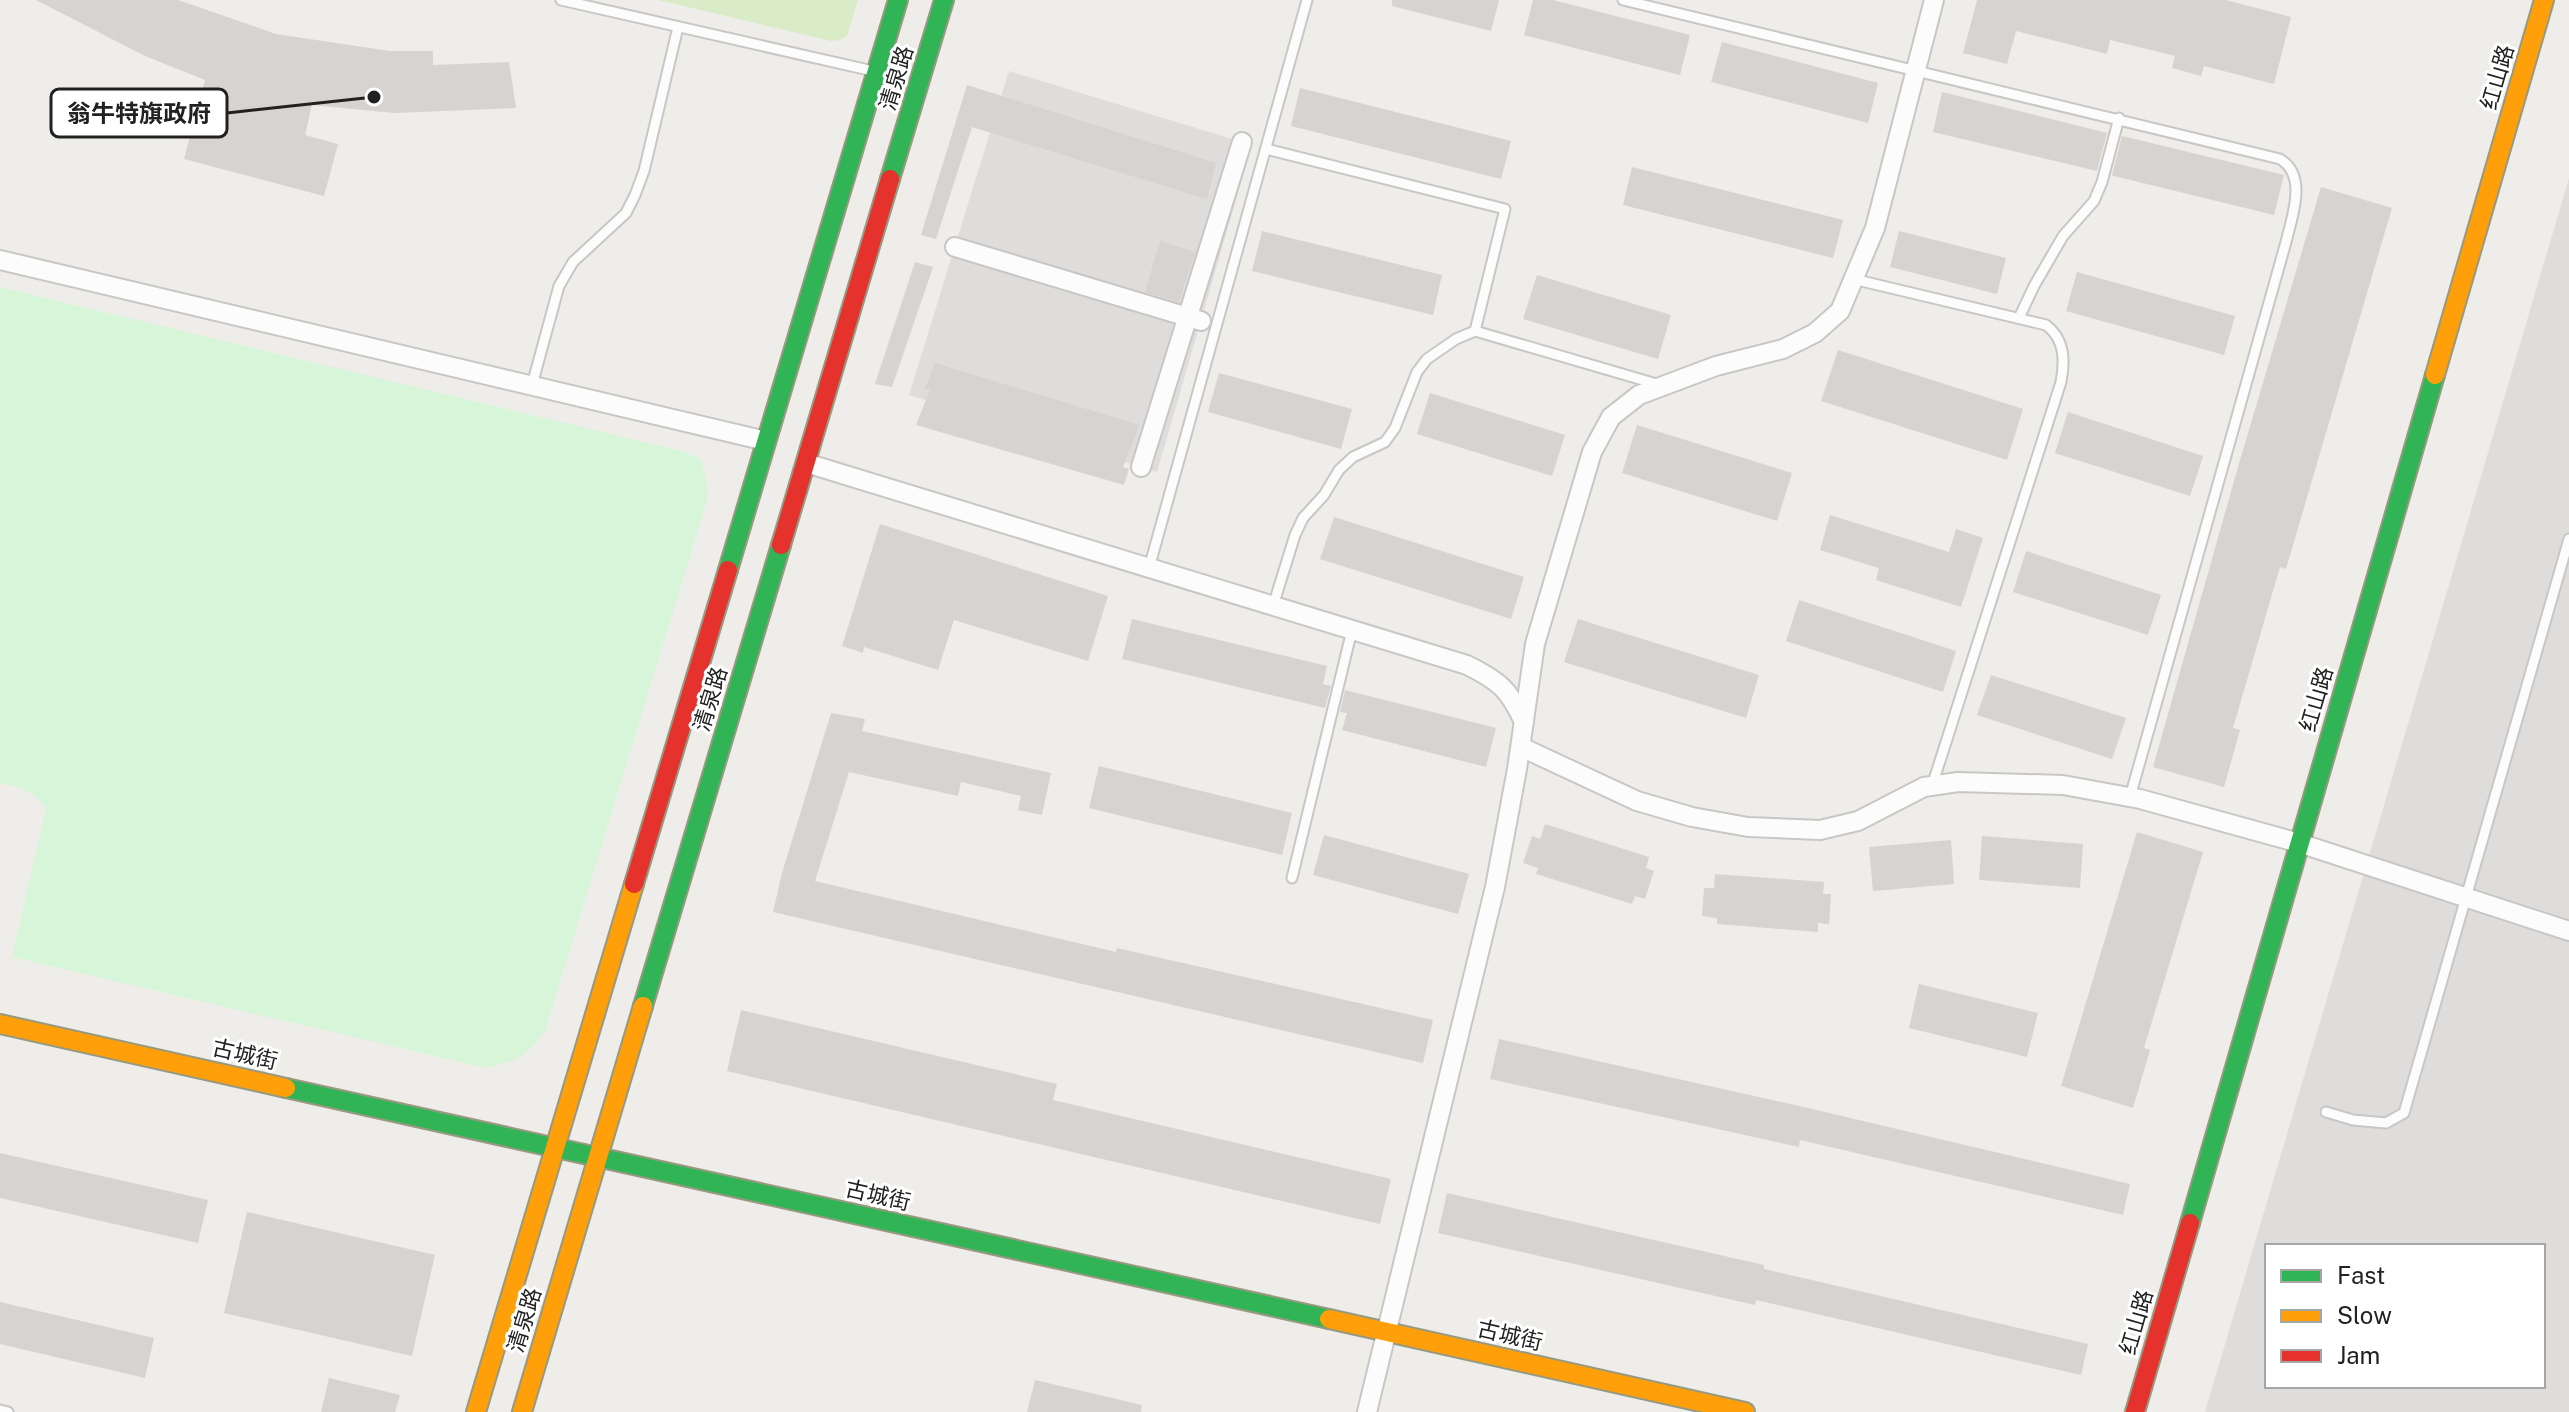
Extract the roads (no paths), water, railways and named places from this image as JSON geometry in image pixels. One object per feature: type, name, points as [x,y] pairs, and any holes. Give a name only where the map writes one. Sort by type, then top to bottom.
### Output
[{"type":"street","name":"清泉路","points":[[476,1412],[898,0]]},
{"type":"street","name":"清泉路","points":[[522,1412],[944,0]]},
{"type":"street","points":[[1367,1412],[1495,887],[1521,747],[1535,644],[1592,452],[1611,417],[1639,395],[1716,366],[1783,349],[1815,333],[1840,311],[1875,228],[1934,0]]},
{"type":"street","name":"红山路","points":[[2135,1412],[2544,0]]},
{"type":"street","points":[[1141,467],[1194,319],[1242,142]]},
{"type":"street","points":[[955,247],[1194,319]]},
{"type":"street","points":[[0,260],[766,441]]},
{"type":"street","points":[[806,463],[1467,665],[1489,676],[1512,697],[1524,722]]},
{"type":"street","points":[[1521,747],[1637,801],[1692,817],[1748,827],[1820,830],[1858,821],[1924,787],[1958,782],[2063,785],[2130,797],[2299,843],[2569,931]]},
{"type":"street","name":"古城街","points":[[0,1024],[1745,1412]]},
{"type":"lane","points":[[561,0],[877,72]]},
{"type":"lane","points":[[1149,568],[1307,0]]},
{"type":"lane","points":[[1623,0],[2119,118],[2280,159],[2289,164],[2296,196],[2286,242],[2130,797]]},
{"type":"lane","points":[[532,385],[559,286],[573,262],[626,213],[635,195],[644,171],[678,27]]},
{"type":"lane","points":[[2019,318],[2063,236],[2094,201],[2119,118]]},
{"type":"lane","points":[[1266,149],[1505,209],[1475,331]]},
{"type":"lane","points":[[1853,279],[2046,325],[2061,345],[2065,361],[2061,382],[1932,786]]},
{"type":"lane","points":[[1273,606],[1303,518],[1324,495],[1339,470],[1353,457],[1385,442],[1395,428],[1417,372],[1427,359],[1456,339],[1475,331],[1663,386]]},
{"type":"lane","points":[[2326,1112],[2353,1120],[2386,1123],[2404,1113],[2569,539]]},
{"type":"lane","points":[[1292,878],[1352,630]]},
{"type":"lane","points":[[0,1410],[8,1412]]},
{"type":"place","name":"翁牛特旗政府","points":[[374,97]]}]
